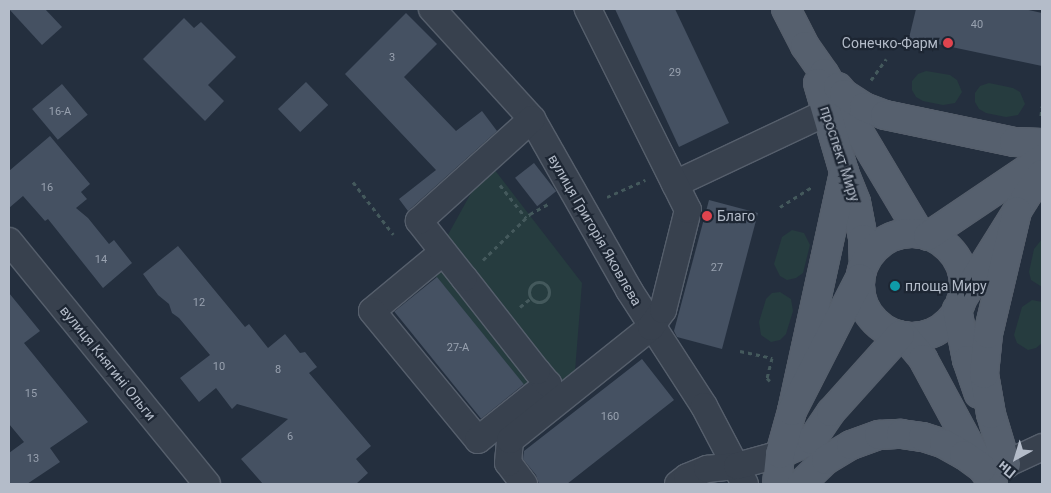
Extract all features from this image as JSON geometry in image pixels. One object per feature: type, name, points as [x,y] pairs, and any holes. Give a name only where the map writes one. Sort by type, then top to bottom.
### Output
[{"type":"main road","name":"проспект Миру","points":[[793,11],[827,112],[844,172],[856,202],[864,239],[862,271]]},
{"type":"main road","name":"проспект Миру","points":[[805,46],[824,73],[924,235]]},
{"type":"main road","points":[[824,73],[844,94],[879,113],[1014,142],[1042,143]]},
{"type":"main road","points":[[924,235],[1042,159]]},
{"type":"main road","points":[[777,484],[780,454],[792,411],[844,172]]},
{"type":"main road","points":[[862,271],[862,300],[869,314],[886,329],[902,335],[920,336],[935,331],[948,322],[959,306],[1042,174]]},
{"type":"main road","points":[[998,475],[984,374],[988,334],[1017,211]]},
{"type":"main road","points":[[792,411],[872,251],[884,241],[905,233],[924,235],[947,247],[956,259],[963,280],[959,306],[967,360],[998,475]]},
{"type":"main road","points":[[902,335],[923,359],[998,475]]},
{"type":"main road","points":[[812,440],[831,412],[902,335]]},
{"type":"main road","points":[[800,484],[826,460],[851,445],[879,435],[901,434],[923,437],[944,444],[998,475]]},
{"type":"main road","points":[[780,454],[812,440],[851,445]]},
{"type":"street","name":"вулиця Григорія Яковлєва","points":[[432,9],[532,119],[576,199],[651,327],[704,406],[741,475]]},
{"type":"street","points":[[524,484],[508,463],[510,440],[651,327],[663,310],[688,210],[588,9]]},
{"type":"street","points":[[672,177],[827,112]]},
{"type":"street","points":[[444,252],[372,311],[478,440],[548,384],[444,252],[419,221],[532,119]]},
{"type":"street","name":"вулиця Княгині Ольги","points":[[9,241],[207,484]]},
{"type":"street","points":[[998,475],[1042,447]]},
{"type":"street","points":[[678,484],[686,478],[707,469],[741,475],[780,454]]},
{"type":"path","points":[[867,87],[886,59]]},
{"type":"path","points":[[482,164],[526,218]]},
{"type":"path","points":[[464,278],[526,218],[576,199],[672,177]]},
{"type":"path","points":[[353,182],[399,241]]},
{"type":"path","points":[[780,207],[820,182]]},
{"type":"path","points":[[538,282],[545,284],[548,291],[547,298],[541,301],[534,300],[529,292],[532,285],[538,282]]},
{"type":"path","points":[[740,351],[772,358],[767,378],[775,387]]},
{"type":"green space","points":[[926,71],[950,75],[957,80],[962,92],[955,103],[943,105],[923,101],[916,97],[912,90],[912,81],[918,74]]},
{"type":"green space","points":[[989,83],[1013,88],[1020,92],[1025,104],[1018,115],[1006,117],[986,113],[979,109],[975,102],[975,93],[980,86]]},
{"type":"green space","points":[[494,169],[582,283],[575,371],[537,402],[434,274],[444,242],[476,184]]},
{"type":"green space","points":[[792,230],[804,233],[810,245],[803,273],[796,278],[787,280],[780,276],[774,264],[782,237]]},
{"type":"green space","points":[[1042,239],[1042,287],[1031,280],[1029,272],[1034,249]]},
{"type":"green space","points":[[780,292],[791,299],[793,311],[786,334],[780,340],[771,342],[761,335],[759,322],[766,299],[772,293]]},
{"type":"green space","points":[[1032,300],[1042,302],[1042,343],[1036,348],[1028,350],[1017,343],[1014,335],[1022,307]]},
{"type":"building","points":[[9,9],[45,9],[62,27],[42,45]]},
{"type":"building","points":[[615,9],[675,9],[729,123],[679,147]]},
{"type":"building","points":[[916,9],[1024,9],[1042,13],[1042,66],[909,38]]},
{"type":"building","points":[[406,13],[437,44],[404,77],[456,131],[482,111],[497,131],[408,211],[399,199],[436,170],[345,74]]},
{"type":"building","points":[[184,18],[194,28],[201,22],[236,57],[208,85],[224,101],[205,121],[143,59]]},
{"type":"building","points":[[306,82],[328,105],[300,132],[278,109]]},
{"type":"building","points":[[62,84],[88,115],[58,140],[32,109]]},
{"type":"building","points":[[50,136],[90,184],[81,192],[87,199],[76,208],[88,218],[109,244],[114,240],[132,263],[103,288],[48,219],[45,221],[23,196],[9,208],[9,171]]},
{"type":"building","points":[[534,163],[556,191],[537,206],[515,178]]},
{"type":"building","points":[[709,200],[758,213],[722,349],[677,337],[674,331]]},
{"type":"building","points":[[178,246],[245,327],[249,324],[268,348],[285,334],[300,353],[305,352],[317,367],[309,373],[371,446],[356,459],[368,473],[356,484],[263,484],[241,459],[288,419],[237,404],[232,409],[216,388],[199,402],[180,378],[210,355],[179,318],[172,313],[169,304],[158,295],[143,274]]},
{"type":"building","points":[[437,277],[524,384],[481,419],[394,312]]},
{"type":"building","points":[[9,293],[40,331],[24,343],[88,422],[50,448],[60,462],[27,484],[9,484],[9,453],[24,442],[9,424]]},
{"type":"building","points":[[642,359],[674,400],[567,484],[539,484],[536,475],[523,459],[524,451]]},
{"type":"place","name":"Сонечко-Фарм","points":[[948,43]]},
{"type":"place","name":"Благо","points":[[707,216]]},
{"type":"place","name":"площа Миру","points":[[895,286]]}]
